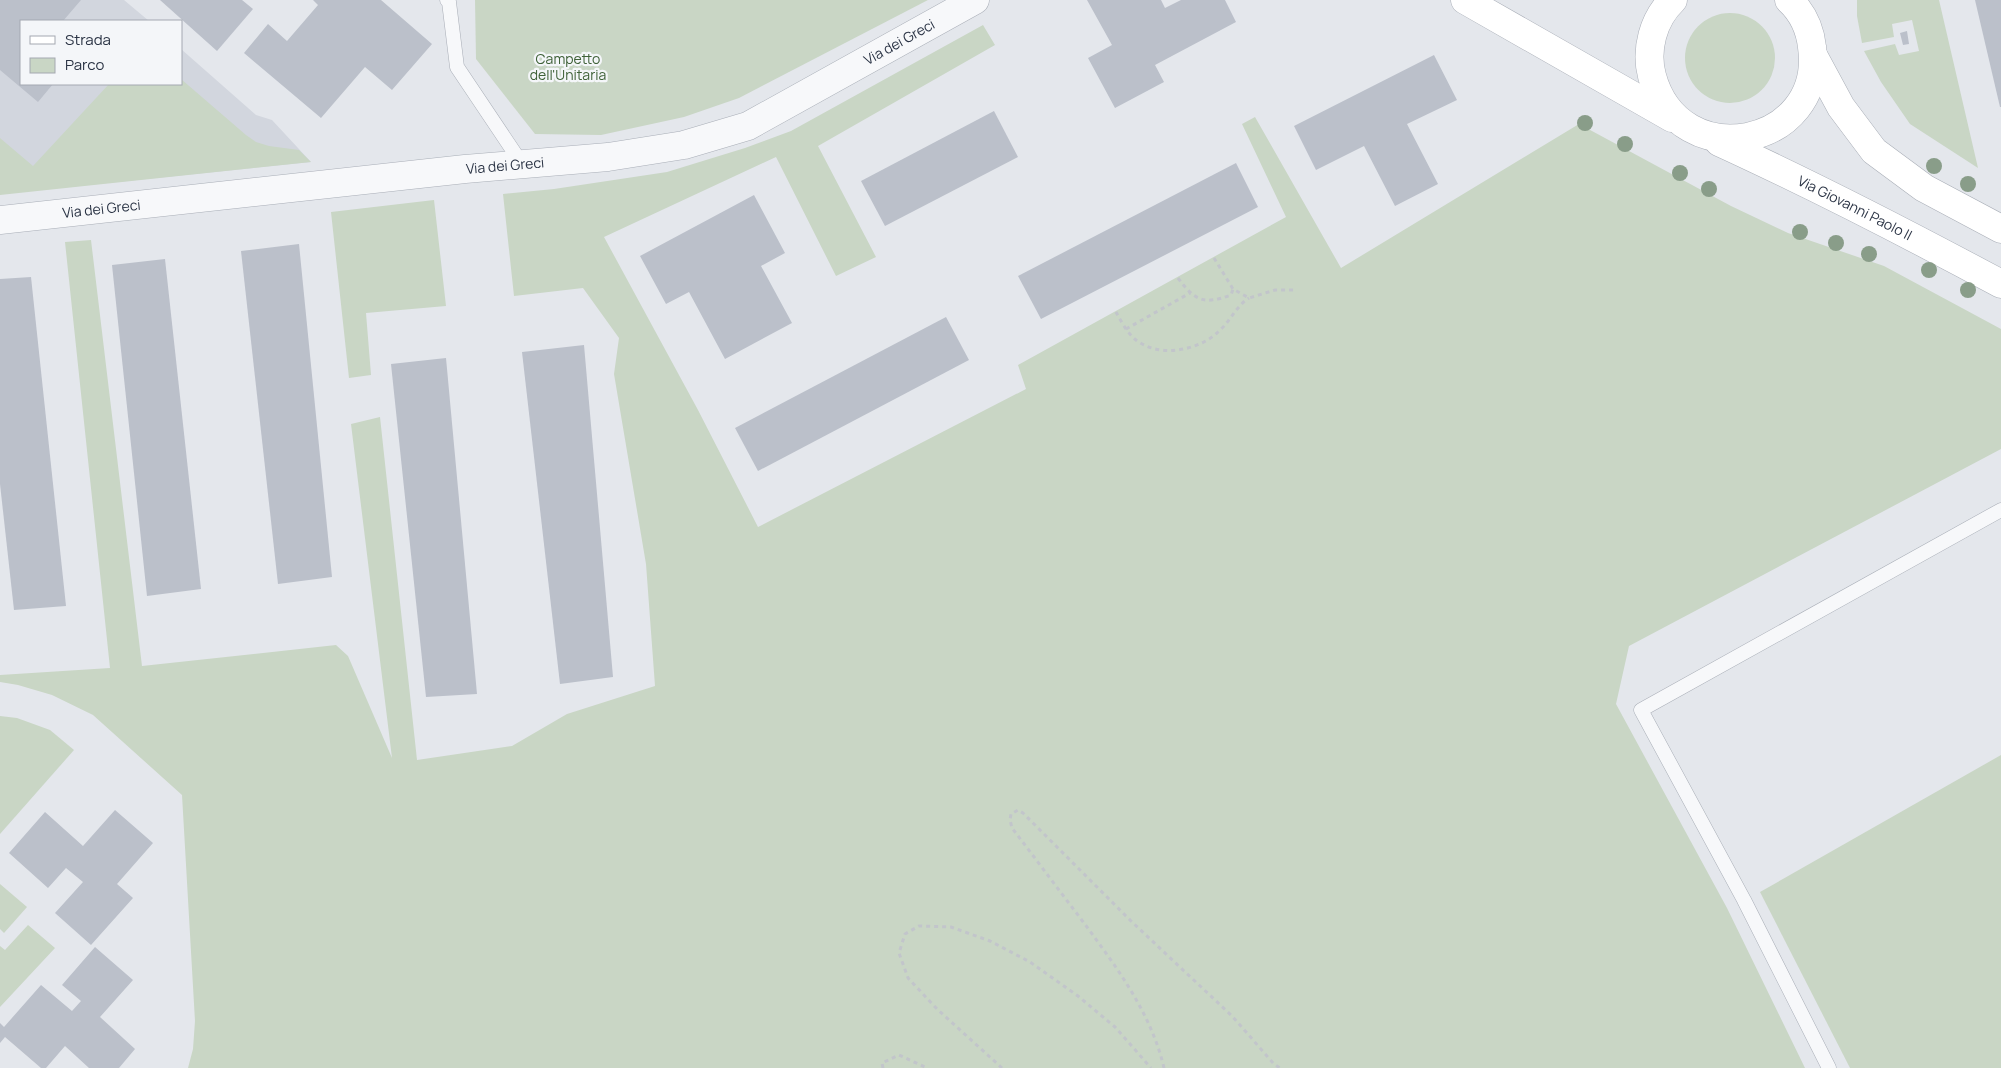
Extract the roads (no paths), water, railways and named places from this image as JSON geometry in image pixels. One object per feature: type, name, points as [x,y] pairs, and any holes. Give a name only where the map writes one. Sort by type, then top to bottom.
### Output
[{"type":"street","name":"Via dei Greci","points":[[0,220],[522,164],[608,157],[684,145],[748,126],[975,0]]},
{"type":"street","name":"Via Giovanni Paolo II","points":[[1465,0],[1694,130],[1787,173],[1893,226],[2001,284]]},
{"type":"street","points":[[1673,0],[1655,25],[1650,46],[1650,68],[1656,90],[1667,109],[1694,130],[1728,140],[1750,138],[1771,130],[1789,117],[1802,99],[1811,78],[1810,0]]},
{"type":"street","points":[[1789,0],[1804,19],[1812,47],[1841,107],[1874,151],[1924,188],[2001,229]]},
{"type":"lane","points":[[447,0],[449,2],[457,66],[522,164]]},
{"type":"lane","points":[[1829,1068],[1744,900],[1641,710],[2001,510]]},
{"type":"park label","name":"Campetto dell'Unitaria","points":[[568,68]]}]
